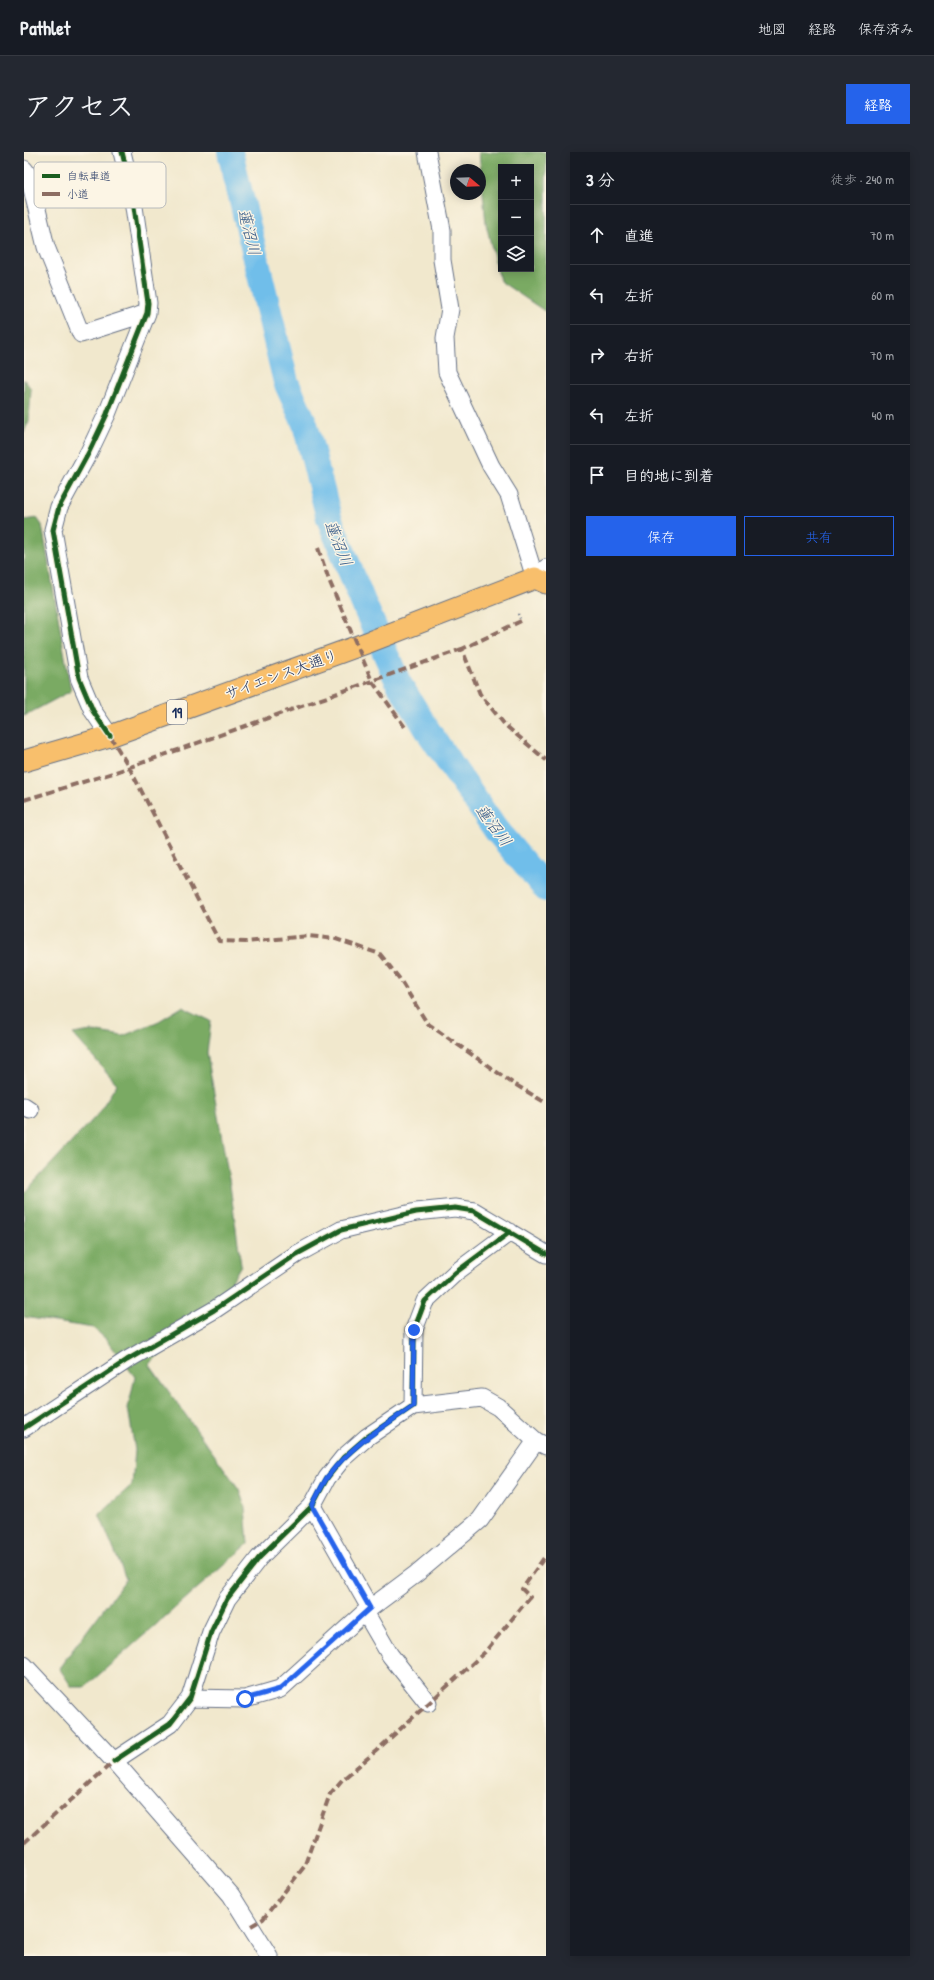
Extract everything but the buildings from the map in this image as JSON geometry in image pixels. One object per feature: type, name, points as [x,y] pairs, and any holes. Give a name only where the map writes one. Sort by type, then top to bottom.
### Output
[{"type":"main road","points":[[542,577],[546,600]]},
{"type":"main road","name":"サイエンス大通り","points":[[24,761],[110,736],[369,642],[405,627],[542,577]]},
{"type":"street","points":[[122,152],[124,162]]},
{"type":"street","points":[[427,152],[442,230],[442,260],[450,309],[444,338],[447,372],[491,466],[509,495],[542,577]]},
{"type":"street","points":[[24,169],[29,176],[34,197]]},
{"type":"street","points":[[37,208],[46,247],[81,334],[147,313]]},
{"type":"street","points":[[110,736],[93,711],[79,678],[53,530],[59,507],[89,452],[107,414],[147,313],[148,303],[134,208]]},
{"type":"street","points":[[24,1428],[127,1360],[214,1310],[297,1254],[341,1230],[416,1212],[456,1208],[474,1211],[546,1254]]},
{"type":"street","points":[[413,1406],[414,1330],[425,1301],[455,1273],[510,1232]]},
{"type":"street","points":[[114,1761],[170,1724],[190,1698],[211,1632],[226,1599],[259,1558],[312,1506],[327,1478],[343,1458],[367,1437],[413,1406],[482,1398],[498,1407],[541,1443],[480,1520],[416,1574],[367,1610],[280,1689],[245,1699],[190,1698]]},
{"type":"street","points":[[312,1506],[390,1655],[428,1703]]},
{"type":"street","points":[[24,1666],[114,1761],[231,1895],[269,1956]]},
{"type":"path","points":[[518,614],[521,621]]},
{"type":"green space","points":[[479,152],[546,152],[546,312],[500,281],[486,224],[484,200],[486,200],[486,164],[480,164]]},
{"type":"green space","points":[[24,379],[31,389],[29,421],[24,432]]},
{"type":"green space","points":[[37,518],[42,525],[71,691],[24,716],[24,520]]},
{"type":"green space","points":[[182,1007],[211,1021],[207,1053],[230,1185],[241,1265],[225,1293],[149,1364],[239,1489],[245,1507],[248,1544],[85,1687],[72,1687],[59,1668],[126,1579],[99,1514],[132,1485],[135,1450],[128,1408],[135,1377],[106,1339],[93,1328],[24,1317],[24,1193],[97,1115],[117,1084],[73,1034],[91,1031],[123,1036],[159,1021]]},
{"type":"waterway","name":"蓮沼川","points":[[230,152],[286,382],[305,424],[329,518],[363,602],[398,682],[430,734],[496,830],[546,889]]},
{"type":"marked path","points":[[318,548],[329,580],[372,681],[407,730]]},
{"type":"marked path","points":[[521,621],[462,649],[480,694],[505,725],[546,760]]},
{"type":"marked path","points":[[24,800],[116,772],[462,649]]},
{"type":"marked path","points":[[110,736],[129,767],[219,941],[246,942],[308,936],[336,939],[380,954],[399,978],[427,1023],[511,1082],[546,1103]]},
{"type":"marked path","points":[[251,1926],[263,1919],[304,1867],[330,1794],[342,1780],[485,1652],[530,1597],[522,1589],[546,1555]]},
{"type":"marked path","points":[[24,1843],[114,1761]]},
{"type":"cycle path","points":[[122,152],[124,162]]},
{"type":"cycle path","points":[[110,736],[93,711],[79,678],[53,530],[59,507],[89,452],[107,414],[147,313],[148,303],[134,208]]},
{"type":"cycle path","points":[[24,1428],[127,1360],[214,1310],[297,1254],[341,1230],[416,1212],[455,1208],[474,1211],[546,1254]]},
{"type":"cycle path","points":[[114,1761],[170,1724],[190,1698],[211,1632],[227,1599],[259,1558],[312,1506],[327,1478],[343,1458],[367,1437],[413,1406],[414,1330],[425,1301],[455,1273],[510,1232]]},
{"type":"route","points":[[245,1699],[280,1689],[370,1608],[312,1506],[327,1478],[343,1458],[367,1437],[413,1406],[414,1330]]}]
